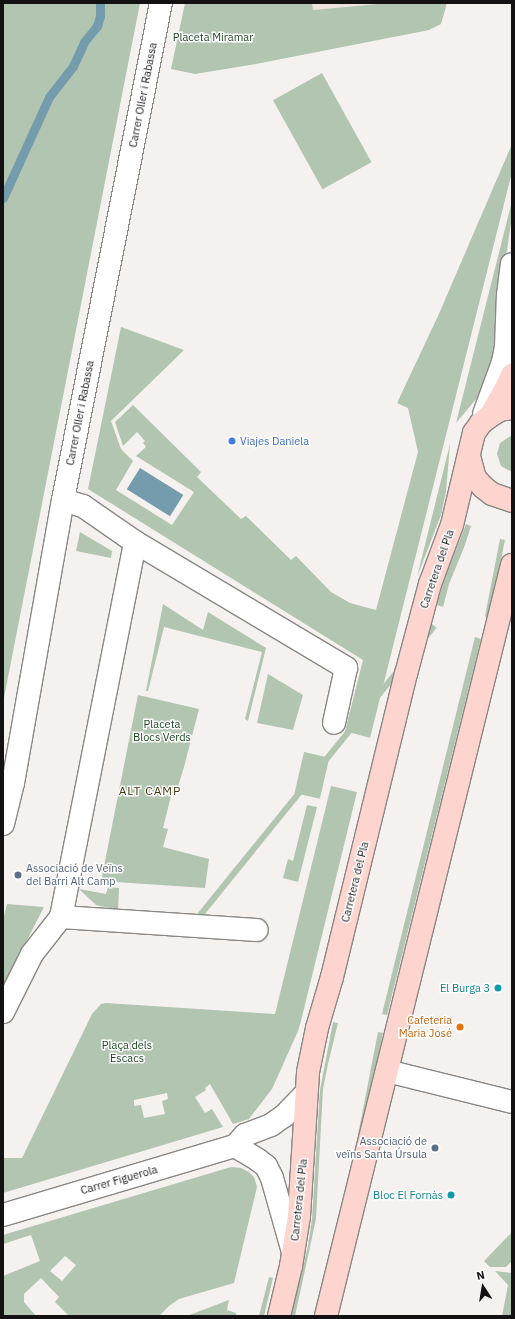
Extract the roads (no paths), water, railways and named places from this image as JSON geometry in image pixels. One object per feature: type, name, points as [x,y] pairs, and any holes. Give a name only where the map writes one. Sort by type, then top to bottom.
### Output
[{"type":"main road","name":"Carretera del Pla","points":[[279,1316],[293,1252],[301,1192],[306,1093],[317,1028],[332,977],[420,620],[430,584],[452,525],[474,433],[505,390],[512,375]]},
{"type":"main road","points":[[485,419],[500,410],[512,408]]},
{"type":"main road","name":"Carretera del Pla","points":[[469,456],[475,478],[483,487],[492,494],[512,501]]},
{"type":"main road","points":[[326,1316],[512,565]]},
{"type":"street","name":"Carrer Oller i Rabassa","points":[[3,824],[13,783],[63,500],[161,3]]},
{"type":"street","points":[[485,419],[503,362],[506,346],[508,295],[512,264]]},
{"type":"street","points":[[63,500],[83,506],[135,542],[346,668],[334,723]]},
{"type":"street","points":[[3,1012],[32,954],[61,917],[135,542]]},
{"type":"street","points":[[61,917],[258,930]]},
{"type":"street","points":[[387,1071],[512,1102]]},
{"type":"street","name":"Carrer Figuerola","points":[[3,1215],[235,1146],[245,1135],[272,1125],[306,1093]]},
{"type":"street","points":[[235,1146],[258,1160],[269,1172],[277,1190],[293,1252]]},
{"type":"water","points":[[140,468],[183,495],[170,516],[127,489]]},
{"type":"waterway","points":[[3,198],[49,97],[73,66],[84,42],[97,26],[100,16],[100,3]]},
{"type":"place","name":"Viajes Daniela","points":[[232,441]]},
{"type":"place","name":"Associació de Veïns del Barri Alt Camp","points":[[18,875]]},
{"type":"place","name":"El Burga 3","points":[[498,988]]},
{"type":"place","name":"Cafeteria Maria José","points":[[460,1027]]},
{"type":"place","name":"Associació de veïns Santa Úrsula","points":[[435,1148]]},
{"type":"place","name":"Bloc El Fornàs","points":[[451,1195]]},
{"type":"district","name":"ALT CAMP","points":[[150,791]]},
{"type":"park label","name":"Placeta Miramar","points":[[213,37]]},
{"type":"park label","name":"Placeta Blocs Verds","points":[[162,731]]},
{"type":"park label","name":"Plaça dels Escacs","points":[[127,1052]]}]
